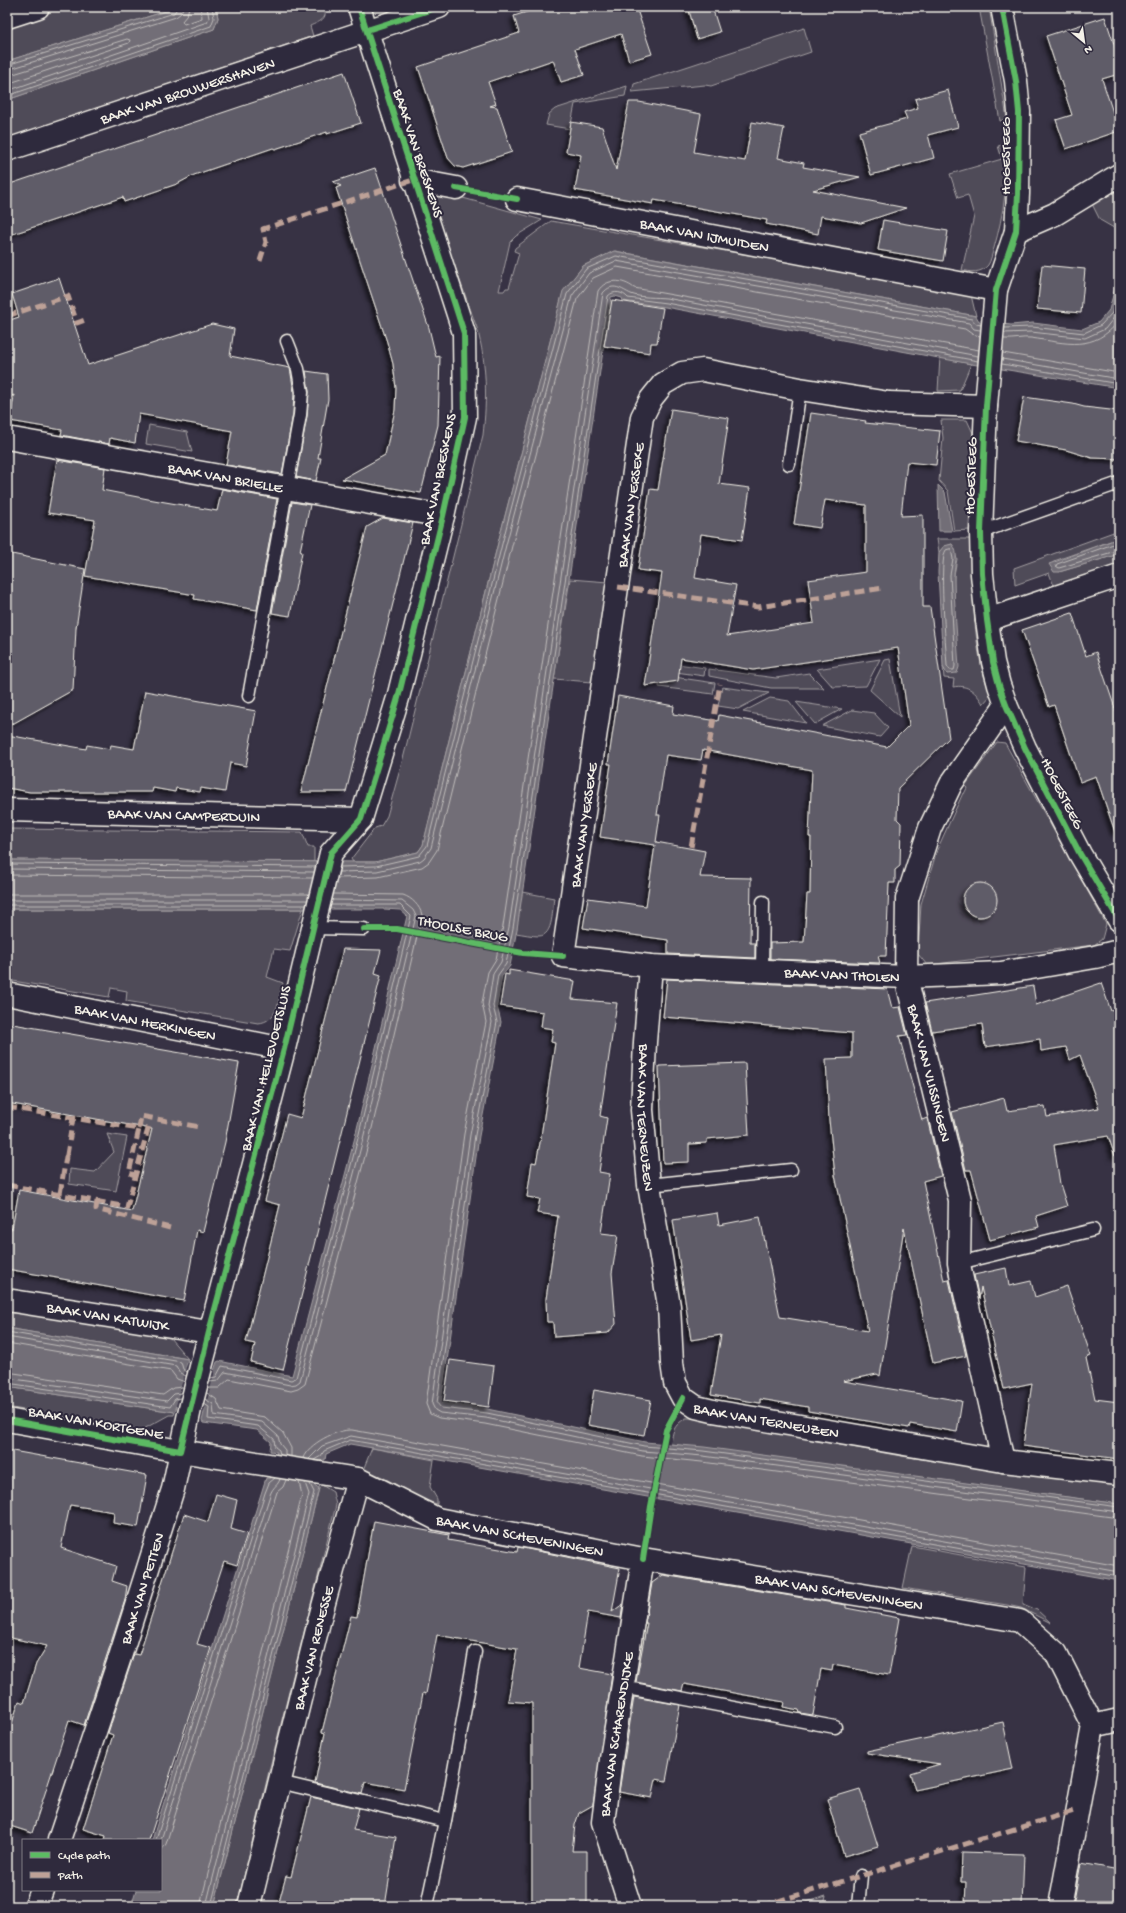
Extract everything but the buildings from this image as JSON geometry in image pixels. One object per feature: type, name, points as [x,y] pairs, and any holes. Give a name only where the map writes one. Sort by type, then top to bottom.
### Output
[{"type":"street","points":[[7,17],[38,7]]},
{"type":"street","name":"BAAK VAN BRESKENS","points":[[360,7],[464,333],[465,417],[443,516],[398,698],[361,819]]},
{"type":"street","name":"BAAK VAN BROUWERSHAVEN","points":[[7,150],[439,7]]},
{"type":"street","name":"HOGESTEEG","points":[[1002,7],[1016,81],[1019,112],[1018,194],[1016,231],[996,290],[986,406],[982,574],[987,620],[993,662],[1006,705],[1049,795],[1080,854],[1119,920]]},
{"type":"street","points":[[1016,231],[1056,214],[1119,175]]},
{"type":"street","points":[[414,180],[456,188]]},
{"type":"street","name":"BAAK VAN IJMUIDEN","points":[[517,200],[996,290]]},
{"type":"street","name":"BAAK VAN YERSEKE","points":[[563,956],[642,418],[651,399],[663,384],[682,373],[703,370],[800,389],[889,403],[986,406]]},
{"type":"street","name":"BAAK VAN BRIELLE","points":[[7,438],[443,516]]},
{"type":"street","points":[[987,620],[1119,576]]},
{"type":"street","name":"BAAK VAN VLISSINGEN","points":[[1003,1461],[959,1263],[960,1200],[906,977],[907,899],[930,828],[951,784],[1006,705]]},
{"type":"street","name":"BAAK VAN CAMPERDUIN","points":[[7,810],[361,819]]},
{"type":"street","name":"BAAK VAN HELLEVOETSLUIS","points":[[209,1332],[284,1049],[330,853],[361,819]]},
{"type":"street","name":"BAAK VAN THOLEN","points":[[563,956],[651,966],[906,977],[1000,974],[1095,958],[1119,951]]},
{"type":"street","name":"BAAK VAN TERNEUZEN","points":[[651,966],[642,1110],[649,1185],[669,1306],[672,1363],[675,1383],[683,1398],[696,1407],[713,1412],[1003,1461],[1119,1474]]},
{"type":"street","name":"BAAK VAN HERKINGEN","points":[[7,994],[284,1049]]},
{"type":"street","name":"BAAK VAN KATWIJK","points":[[7,1300],[209,1332]]},
{"type":"street","name":"BAAK VAN PETTEN","points":[[59,1839],[164,1520],[173,1489],[180,1451],[209,1332]]},
{"type":"street","name":"BAAK VAN KORTGENE","points":[[7,1420],[180,1451],[324,1475],[358,1479]]},
{"type":"street","name":"BAAK VAN SCHEVENINGEN","points":[[358,1479],[437,1519],[643,1559],[1020,1622],[1056,1653],[1093,1726]]},
{"type":"street","name":"BAAK VAN RENESSE","points":[[249,1906],[319,1621],[358,1479]]},
{"type":"street","name":"BAAK VAN SCHARENDIJKE","points":[[630,1906],[603,1822],[622,1687],[643,1559]]},
{"type":"street","points":[[1060,1906],[1093,1726],[1119,1720]]},
{"type":"street","points":[[36,1906],[42,1891]]},
{"type":"lane","points":[[250,696],[300,415],[302,392],[298,369],[287,341]]},
{"type":"lane","points":[[788,464],[800,389]]},
{"type":"lane","points":[[982,532],[1119,483]]},
{"type":"lane","points":[[762,970],[763,902]]},
{"type":"lane","points":[[313,928],[364,928]]},
{"type":"lane","points":[[649,1185],[791,1170]]},
{"type":"lane","points":[[959,1263],[1093,1230]]},
{"type":"lane","points":[[427,1906],[445,1821],[475,1652]]},
{"type":"lane","points":[[622,1687],[835,1727]]},
{"type":"lane","points":[[279,1782],[445,1821]]},
{"type":"lane","points":[[858,1906],[862,1876]]},
{"type":"shaded area","points":[[64,7],[179,7],[7,61],[7,26]]},
{"type":"shaded area","points":[[216,7],[324,7],[325,14],[322,20],[310,26],[313,36],[7,138],[7,100],[214,29],[218,18]]},
{"type":"shaded area","points":[[979,7],[989,7],[1007,119],[1000,121]]},
{"type":"shaded area","points":[[804,28],[811,52],[711,86],[705,85],[632,92],[634,84]]},
{"type":"shaded area","points":[[627,86],[625,96],[575,104],[570,129],[546,125],[549,114],[555,109]]},
{"type":"shaded area","points":[[1007,144],[1007,170],[1003,209],[990,261],[985,268],[979,271],[972,272],[962,270],[974,216],[968,195],[958,198],[950,174],[1002,159],[998,146]]},
{"type":"shaded area","points":[[1119,188],[1119,231],[1100,220],[1092,204]]},
{"type":"shaded area","points":[[445,193],[542,220],[516,236],[510,242],[499,291],[504,291],[506,288],[509,288],[519,253],[514,251],[515,248],[551,221],[964,292],[971,295],[976,316],[615,251],[583,266],[563,292],[498,543],[423,845],[418,852],[375,862],[353,862],[351,859],[375,828],[381,826],[387,816],[404,755],[483,435],[485,382],[483,355],[480,341],[477,328],[432,203],[432,198],[436,195]]},
{"type":"shaded area","points":[[940,357],[971,364],[960,390],[938,391]]},
{"type":"shaded area","points":[[941,420],[967,420],[973,433],[970,530],[954,531],[948,491],[939,481],[943,438]]},
{"type":"shaded area","points":[[149,425],[187,432],[192,452],[146,444]]},
{"type":"shaded area","points":[[1119,530],[1119,538],[1054,561],[1059,572],[1119,554],[1119,565],[1054,586],[1049,573],[1015,585],[1014,568]]},
{"type":"shaded area","points":[[937,539],[970,539],[974,619],[980,660],[991,695],[983,704],[971,690],[958,686],[953,687],[954,679],[944,678],[943,667],[947,674],[954,575],[957,559],[952,544],[944,547],[939,552]]},
{"type":"shaded area","points":[[570,579],[608,582],[592,682],[554,679]]},
{"type":"shaded area","points":[[880,659],[866,686],[833,687],[817,669]]},
{"type":"shaded area","points":[[890,659],[900,717],[870,690],[885,660]]},
{"type":"shaded area","points":[[664,662],[705,668],[704,676],[662,670]]},
{"type":"shaded area","points":[[709,669],[776,678],[809,673],[824,688],[771,688],[709,676]]},
{"type":"shaded area","points":[[660,675],[715,683],[713,694],[659,687]]},
{"type":"shaded area","points":[[722,687],[769,693],[738,709],[718,706]]},
{"type":"shaded area","points":[[770,698],[789,701],[806,723],[743,712]]},
{"type":"shaded area","points":[[796,702],[842,709],[815,724]]},
{"type":"shaded area","points":[[852,710],[874,713],[888,728],[880,737],[822,726]]},
{"type":"shaded area","points":[[997,742],[1005,743],[1106,924],[1102,939],[1094,945],[927,965],[918,954],[921,904],[937,850],[963,793],[964,794],[967,788],[965,786]]},
{"type":"shaded area","points":[[7,829],[302,832],[308,847],[314,847],[314,863],[7,860]]},
{"type":"shaded area","points":[[522,892],[554,898],[550,927],[544,935],[536,936],[516,933]]},
{"type":"shaded area","points":[[7,909],[303,909],[290,951],[274,949],[267,977],[283,983],[279,1002],[274,1014],[270,1018],[265,1022],[258,1023],[126,1001],[127,991],[111,988],[109,997],[7,980]]},
{"type":"shaded area","points":[[107,1134],[127,1137],[116,1191],[69,1184],[70,1169],[95,1172],[114,1152]]},
{"type":"shaded area","points":[[7,1307],[94,1322],[170,1338],[188,1359],[7,1328]]},
{"type":"shaded area","points":[[7,1387],[175,1412],[174,1415],[169,1415],[140,1431],[7,1407]]},
{"type":"shaded area","points":[[686,1418],[901,1456],[1019,1473],[1119,1485],[1119,1504],[671,1444],[674,1429]]},
{"type":"shaded area","points":[[372,1448],[434,1460],[430,1487],[437,1499],[437,1504],[418,1497],[382,1477],[363,1470]]},
{"type":"shaded area","points":[[320,1484],[333,1492],[336,1505],[269,1771],[237,1906],[214,1906]]},
{"type":"shaded area","points":[[912,1546],[1026,1567],[1023,1604],[1037,1610],[1051,1623],[1021,1608],[903,1588]]},
{"type":"shaded area","points":[[826,1896],[824,1906],[793,1906]]},
{"type":"water","points":[[179,7],[216,7],[218,18],[214,29],[7,100],[7,61]]},
{"type":"water","points":[[614,251],[976,316],[979,321],[1011,325],[1033,323],[1082,329],[1099,322],[1109,310],[1119,273],[1119,388],[971,364],[665,307],[623,301],[622,298],[615,296],[611,297],[517,929],[510,966],[502,976],[497,1006],[501,1022],[479,1136],[441,1403],[487,1409],[645,1442],[704,1447],[1119,1504],[1119,1581],[350,1444],[326,1454],[325,1460],[318,1461],[314,1485],[319,1488],[214,1906],[131,1906],[136,1891],[162,1891],[162,1839],[152,1839],[266,1478],[271,1478],[277,1452],[270,1451],[271,1442],[257,1430],[203,1423],[202,1421],[205,1408],[178,1402],[175,1412],[7,1387],[7,1328],[188,1359],[186,1367],[213,1374],[217,1362],[219,1361],[292,1376],[355,1137],[407,916],[400,910],[384,909],[7,909],[7,860],[375,862],[418,852],[423,845],[498,543],[563,291],[583,266]]},
{"type":"water","points":[[938,485],[945,492],[952,531],[939,531]]},
{"type":"water","points":[[1119,538],[1119,554],[1059,572],[1054,572],[1049,564]]},
{"type":"water","points":[[952,544],[956,551],[954,587],[959,667],[957,673],[947,674],[943,667],[938,572],[939,552],[944,546]]},
{"type":"pier","points":[[187,1364],[188,1366],[212,1372],[215,1370],[204,1412],[202,1412],[203,1410],[179,1404],[176,1406]]},
{"type":"marked path","points":[[260,261],[266,242],[263,229],[413,180]]},
{"type":"marked path","points":[[7,316],[68,296],[77,323],[85,320]]},
{"type":"marked path","points":[[618,587],[758,607],[884,588]]},
{"type":"marked path","points":[[691,847],[720,684]]},
{"type":"marked path","points":[[7,1107],[139,1129],[129,1173],[135,1175]]},
{"type":"marked path","points":[[139,1129],[141,1116],[200,1127]]},
{"type":"marked path","points":[[68,1155],[73,1118]]},
{"type":"marked path","points":[[7,1185],[127,1207],[149,1125]]},
{"type":"marked path","points":[[60,1194],[66,1157],[67,1158]]},
{"type":"marked path","points":[[97,1201],[96,1209],[170,1228]]},
{"type":"marked path","points":[[762,1906],[1077,1810]]},
{"type":"cycle path","points":[[7,1420],[180,1451],[209,1332],[284,1049],[331,853],[361,819],[398,698],[443,516],[465,417],[464,333],[359,7]]},
{"type":"cycle path","points":[[367,30],[439,7]]},
{"type":"cycle path","points":[[1002,7],[1016,81],[1019,112],[1018,194],[1016,231],[996,290],[986,406],[981,532],[982,574],[987,620],[993,662],[1006,705],[1025,748],[1080,854],[1119,920]]},
{"type":"cycle path","points":[[456,188],[517,199]]},
{"type":"cycle path","name":"THOOLSE BRUG","points":[[364,929],[397,929],[523,953],[563,956]]},
{"type":"cycle path","points":[[643,1559],[651,1506],[666,1430],[683,1398]]}]
